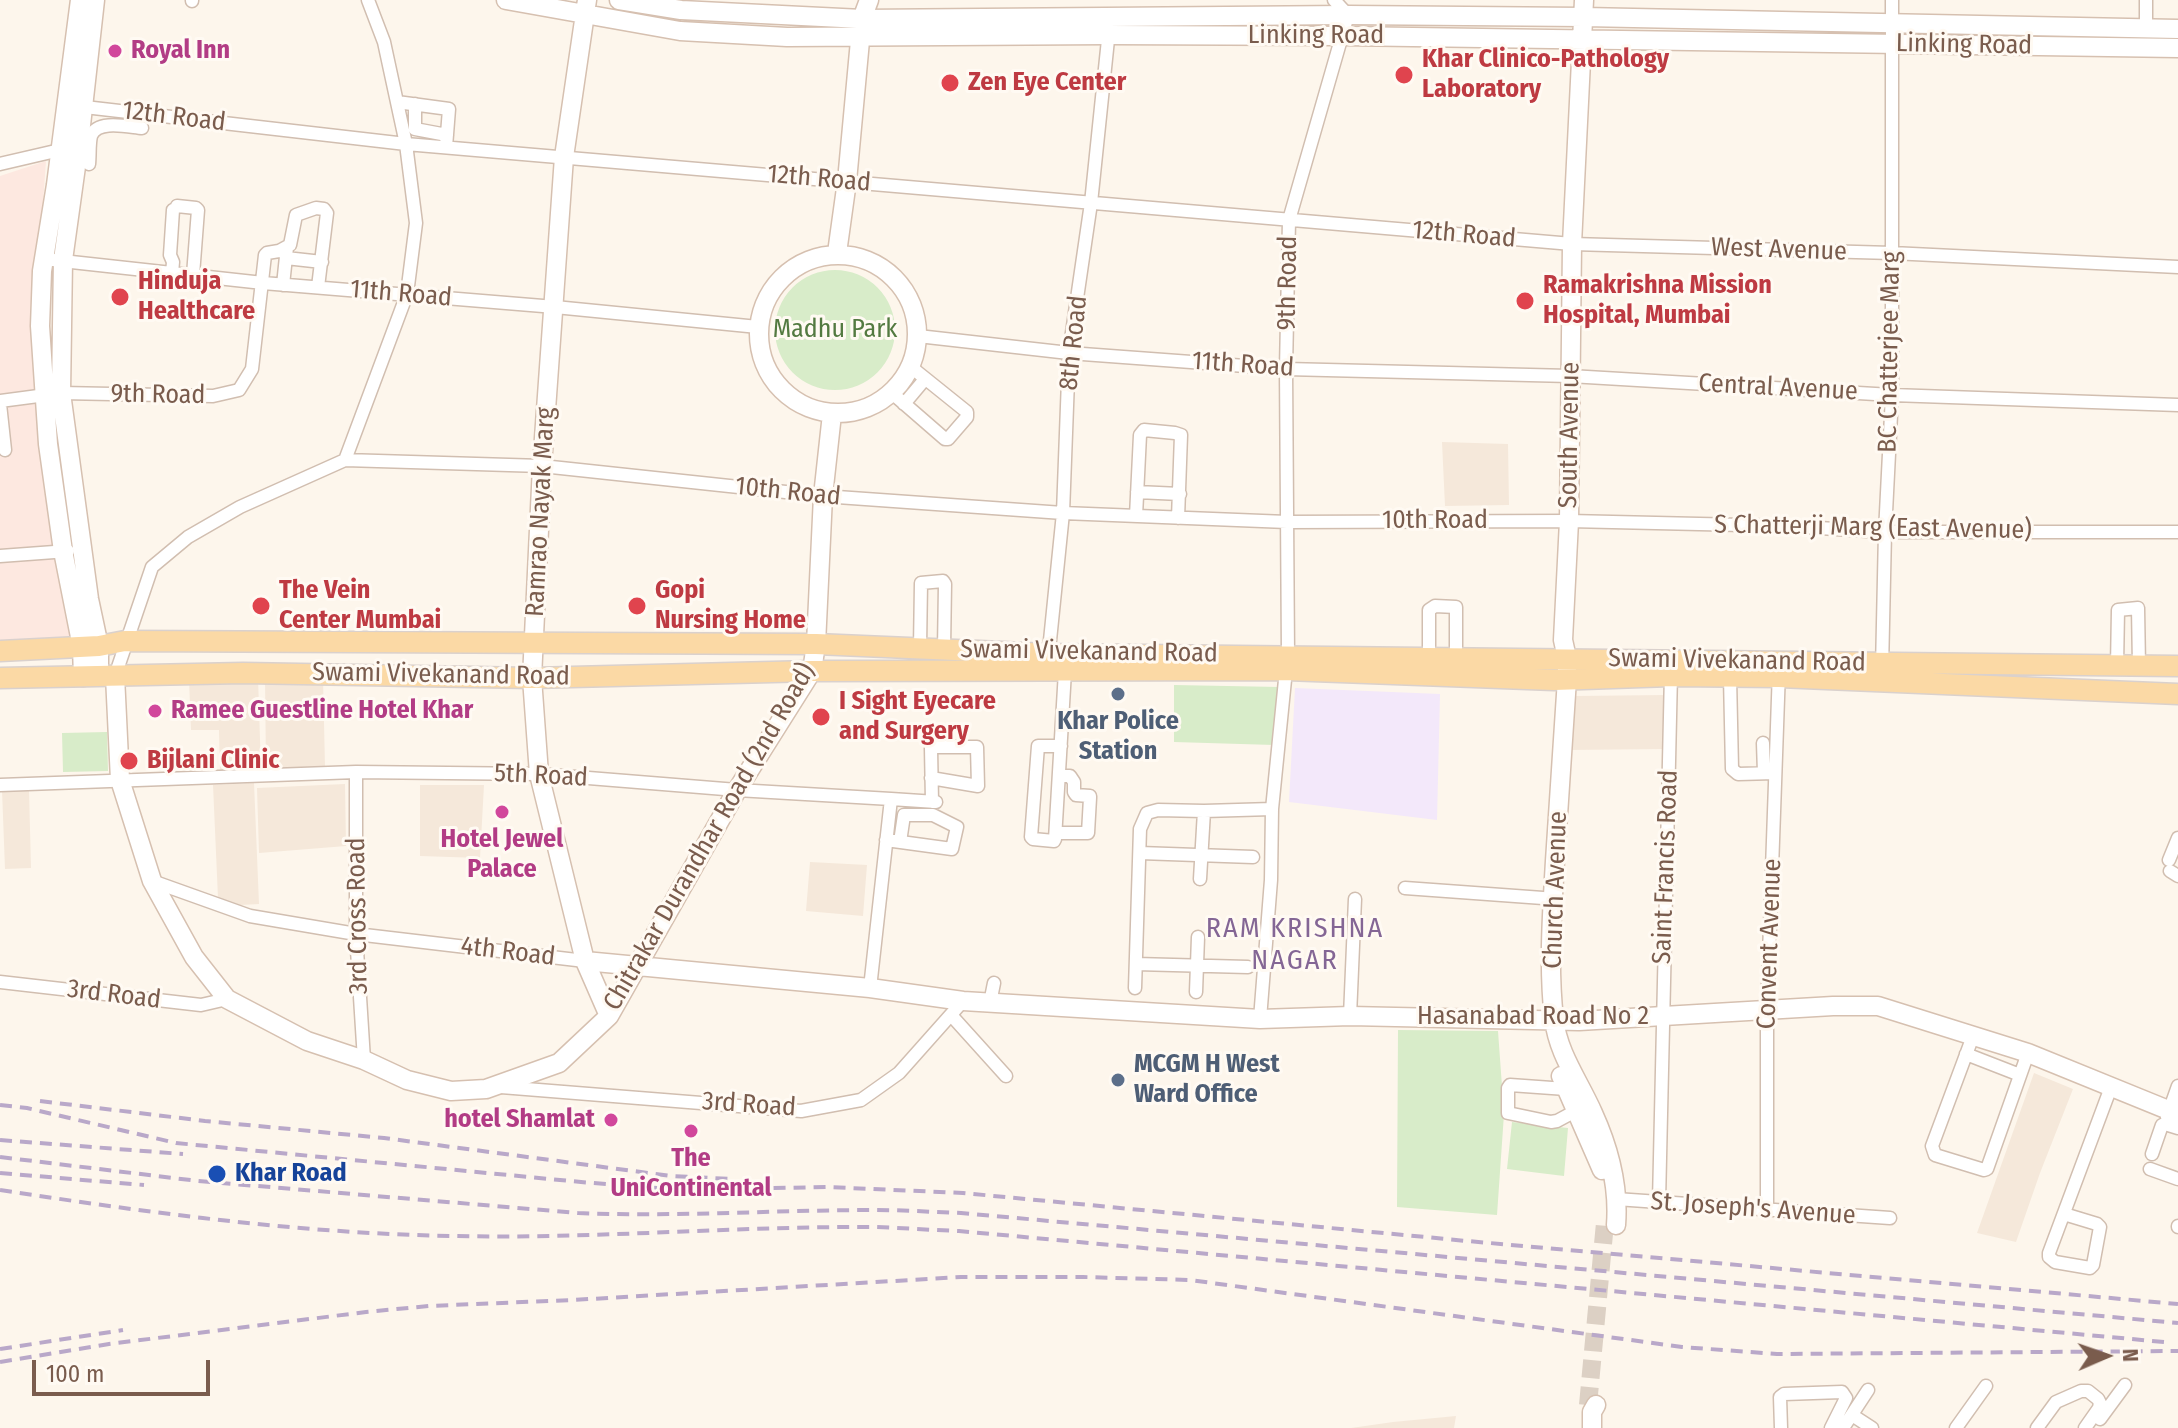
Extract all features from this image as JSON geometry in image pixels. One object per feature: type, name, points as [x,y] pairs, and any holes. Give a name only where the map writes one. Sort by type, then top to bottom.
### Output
[{"type":"main road","name":"Swami Vivekanand Road","points":[[0,651],[90,647],[125,641],[816,644],[944,649],[1048,670],[1287,663],[1429,666],[1561,663]]},
{"type":"main road","name":"Swami Vivekanand Road","points":[[1429,666],[1456,657],[1671,668],[1883,672],[2178,694]]},
{"type":"main road","name":"Swami Vivekanand Road","points":[[1883,672],[2118,658],[2139,658],[2178,666]]},
{"type":"main road","name":"Swami Vivekanand Road","points":[[0,678],[243,673],[532,678],[812,671],[1000,661]]},
{"type":"main road","name":"Swami Vivekanand Road","points":[[1671,668],[1730,677],[1779,669]]},
{"type":"street","points":[[80,0],[84,118],[80,158],[44,259],[40,298],[52,395],[63,551],[90,647]]},
{"type":"street","points":[[90,647],[89,599],[83,551],[52,395],[63,260],[80,158],[95,0]]},
{"type":"street","points":[[345,460],[407,294],[416,223],[397,102],[384,42],[368,0]]},
{"type":"street","name":"Linking Road","points":[[619,0],[681,10],[864,15],[1348,15],[1584,8],[1892,23],[2178,29]]},
{"type":"street","points":[[1334,0],[1348,15]]},
{"type":"street","name":"BC Chatterjee Marg","points":[[1883,672],[1885,532],[1892,395],[1892,0]]},
{"type":"street","points":[[2146,0],[2146,28]]},
{"type":"street","name":"Linking Road","points":[[516,1],[586,7],[680,31],[787,37],[864,15],[1109,35],[2178,48]]},
{"type":"street","name":"Ramrao Nayak Marg","points":[[586,7],[564,157],[542,466],[532,678],[539,774],[585,961],[609,1016]]},
{"type":"street","name":"South Avenue","points":[[1561,663],[1569,521],[1572,244],[1584,8]]},
{"type":"street","points":[[837,253],[864,15]]},
{"type":"street","name":"8th Road","points":[[1056,833],[1061,746],[1048,670],[1063,513],[1069,353],[1091,203],[1109,35],[1108,15]]},
{"type":"street","name":"9th Road","points":[[1260,1019],[1271,880],[1272,809],[1287,663],[1289,220],[1348,15]]},
{"type":"street","points":[[397,102],[415,104],[449,109],[447,141],[415,129],[415,104]]},
{"type":"street","points":[[84,118],[142,131],[143,113]]},
{"type":"street","name":"12th Road","points":[[84,118],[143,113],[406,144],[447,141],[564,157],[1572,244]]},
{"type":"street","points":[[0,164],[80,158]]},
{"type":"street","points":[[175,266],[170,255],[175,208],[193,207],[198,210],[194,268]]},
{"type":"street","name":"West Avenue","points":[[1572,244],[1892,253],[2178,267]]},
{"type":"street","points":[[837,253],[868,259],[895,277],[912,304],[918,336],[918,373],[898,398],[864,410],[832,414],[793,400],[766,368],[758,327],[771,290],[799,263],[837,253]]},
{"type":"street","points":[[292,285],[298,257]]},
{"type":"street","points":[[292,285],[298,257]]},
{"type":"street","points":[[292,285],[298,257]]},
{"type":"street","name":"11th Road","points":[[44,259],[175,266],[292,285],[758,327]]},
{"type":"street","name":"9th Road","points":[[52,395],[213,396],[239,390],[292,285]]},
{"type":"street","name":"11th Road","points":[[918,336],[1069,353],[1286,369],[1570,376]]},
{"type":"street","points":[[898,398],[946,440],[967,417],[967,412],[918,373]]},
{"type":"street","name":"Central Avenue","points":[[1570,376],[1892,395],[2178,405]]},
{"type":"street","points":[[5,450],[0,402],[52,395]]},
{"type":"street","name":"Chitrakar Durandhar Road (2nd Road)","points":[[90,647],[120,780],[152,881],[194,957],[227,999],[307,1041],[364,1060],[407,1080],[451,1091],[486,1089],[559,1063],[609,1016],[737,790],[812,671],[823,496],[832,414]]},
{"type":"street","points":[[1136,516],[1140,435],[1144,430],[1181,435],[1178,518]]},
{"type":"street","name":"10th Road","points":[[99,676],[125,641],[152,567],[188,537],[240,507],[345,460],[542,466],[823,496],[1063,513],[1287,522],[1569,521]]},
{"type":"street","points":[[1137,492],[1180,494]]},
{"type":"street","name":"S Chatterji Marg (East Avenue)","points":[[1569,521],[1786,526],[1885,532],[2178,532]]},
{"type":"street","points":[[0,556],[83,551]]},
{"type":"street","points":[[920,648],[921,583],[943,581],[944,649]]},
{"type":"street","points":[[1429,666],[1429,610],[1435,606],[1456,607],[1456,657]]},
{"type":"street","points":[[2118,658],[2118,610],[2138,608],[2139,658]]},
{"type":"street","points":[[1561,663],[1543,898],[1541,984],[1548,1020],[1545,1042],[1566,1089],[1582,1108],[1551,1122],[1508,1113],[1510,1085],[1566,1089]]},
{"type":"street","name":"Church Avenue","points":[[1561,663],[1548,1020],[1569,1070],[1605,1177],[1610,1224],[1616,1199],[1614,1175],[1604,1141],[1582,1108]]},
{"type":"street","name":"Saint Francis Road","points":[[1659,1202],[1671,668]]},
{"type":"street","name":"Convent Avenue","points":[[1767,1211],[1770,773],[1779,669]]},
{"type":"street","points":[[1730,677],[1732,769],[1738,774],[1770,773],[1763,743]]},
{"type":"street","points":[[1059,776],[1072,778],[1076,795],[1090,796],[1088,833],[1056,833],[1054,841],[1032,839],[1038,746],[1061,746]]},
{"type":"street","points":[[924,815],[930,801],[931,778],[933,747],[977,747],[978,786],[931,778]]},
{"type":"street","name":"5th Road","points":[[0,785],[356,772],[539,774],[930,801]]},
{"type":"street","name":"3rd Cross Road","points":[[356,772],[356,934],[364,1060]]},
{"type":"street","points":[[1034,792],[1058,794]]},
{"type":"street","points":[[870,988],[893,841],[891,799]]},
{"type":"street","points":[[1135,988],[1140,829],[1147,813],[1158,810],[1272,809]]},
{"type":"street","points":[[1200,879],[1204,811]]},
{"type":"street","points":[[906,814],[936,816],[956,825],[953,848],[893,841],[906,814]]},
{"type":"street","points":[[2172,869],[2177,841]]},
{"type":"street","points":[[1140,853],[1253,857]]},
{"type":"street","name":"4th Road","points":[[152,881],[250,916],[356,934],[585,961],[870,988]]},
{"type":"street","points":[[1405,888],[1543,898]]},
{"type":"street","points":[[1350,1016],[1355,899]]},
{"type":"street","points":[[1196,992],[1198,937]]},
{"type":"street","points":[[1136,964],[1248,967]]},
{"type":"street","name":"3rd Road","points":[[0,982],[201,1005],[227,999]]},
{"type":"street","points":[[990,1003],[994,983]]},
{"type":"street","name":"Hasanabad Road No 2","points":[[870,988],[963,1001],[1260,1019],[1350,1016],[1579,1021],[1878,1006],[1970,1045],[2028,1053],[2111,1087],[2170,1116]]},
{"type":"street","name":"3rd Road","points":[[494,1086],[801,1111],[861,1100],[899,1073],[963,1001]]},
{"type":"street","points":[[951,1015],[1006,1076]]},
{"type":"street","points":[[2020,1075],[1970,1045],[1932,1146],[1935,1155],[1987,1169],[2028,1053]]},
{"type":"street","points":[[2152,1154],[2170,1116],[2178,1086]]},
{"type":"street","points":[[2064,1214],[2100,1227],[2092,1267],[2055,1262],[2049,1257],[2064,1214],[2111,1087]]},
{"type":"street","points":[[2170,1116],[2178,1128]]},
{"type":"street","points":[[2150,1169],[2178,1179]]},
{"type":"street","name":"St. Joseph's Avenue","points":[[1616,1199],[1890,1218]]},
{"type":"street","points":[[2085,1428],[2125,1385]]},
{"type":"street","points":[[1960,1427],[1986,1386]]},
{"type":"street","points":[[2037,1428],[2056,1402],[2081,1391],[2088,1391],[2100,1403],[2093,1428]]},
{"type":"street","points":[[1781,1428],[1780,1397],[1784,1394],[1842,1392],[1846,1395],[1845,1400],[1831,1428]]},
{"type":"street","points":[[1843,1428],[1865,1395],[1845,1400]]},
{"type":"street","points":[[1852,1415],[1872,1428]]},
{"type":"shaded area","points":[[46,161],[37,287],[73,639],[0,641],[0,176]]},
{"type":"shaded area","points":[[1442,442],[1508,444],[1509,505],[1445,506]]},
{"type":"shaded area","points":[[258,677],[261,771],[220,773],[219,730],[191,730],[189,679]]},
{"type":"shaded area","points":[[323,678],[325,767],[266,769],[265,679]]},
{"type":"shaded area","points":[[1295,688],[1440,694],[1437,820],[1289,802]]},
{"type":"shaded area","points":[[1665,695],[1664,749],[1568,750],[1575,696]]},
{"type":"shaded area","points":[[254,783],[259,904],[240,905],[218,898],[213,785]]},
{"type":"shaded area","points":[[345,784],[346,846],[259,853],[257,788]]},
{"type":"shaded area","points":[[420,785],[484,785],[480,858],[420,856]]},
{"type":"shaded area","points":[[2,790],[29,790],[31,868],[5,869]]},
{"type":"shaded area","points":[[810,862],[867,865],[863,916],[806,911]]},
{"type":"shaded area","points":[[2034,1073],[2073,1089],[2016,1242],[1977,1233]]},
{"type":"shaded area","points":[[1456,1416],[1454,1428],[1351,1428],[1393,1422]]},
{"type":"green space","name":"Madhu Park","points":[[835,270],[858,274],[878,287],[891,307],[895,330],[891,353],[878,373],[858,386],[835,390],[812,386],[792,373],[779,353],[775,330],[779,307],[792,287],[812,274]]},
{"type":"green space","points":[[1174,685],[1280,687],[1274,745],[1174,742]]},
{"type":"green space","points":[[107,732],[108,771],[63,772],[62,733]]},
{"type":"green space","points":[[1398,1030],[1498,1031],[1504,1114],[1497,1215],[1397,1207]]},
{"type":"green space","points":[[1512,1122],[1568,1128],[1564,1176],[1507,1169]]},
{"type":"tunnel","points":[[1588,1405],[1605,1223]]},
{"type":"railway","points":[[40,1101],[384,1138],[671,1176],[731,1179]]},
{"type":"railway","points":[[0,1105],[27,1108],[176,1143],[581,1182],[683,1190],[827,1187],[963,1193],[2178,1304]]},
{"type":"railway","points":[[0,1140],[183,1154]]},
{"type":"railway","points":[[0,1157],[198,1181],[578,1213],[874,1210],[961,1213],[2178,1323]]},
{"type":"railway","points":[[0,1173],[144,1185]]},
{"type":"railway","points":[[0,1190],[228,1221],[400,1234],[561,1236],[823,1227],[959,1231],[2164,1342]]},
{"type":"railway","points":[[0,1362],[109,1344],[429,1306],[961,1277],[1190,1280],[1682,1347],[1777,1354],[2178,1351]]},
{"type":"railway","points":[[0,1349],[123,1330]]},
{"type":"place","name":"Royal Inn","points":[[115,51]]},
{"type":"place","name":"Khar Clinico-Pathology Laboratory","points":[[1404,75]]},
{"type":"place","name":"Zen Eye Center","points":[[950,83]]},
{"type":"place","name":"Hinduja Healthcare","points":[[120,297]]},
{"type":"place","name":"Ramakrishna Mission Hospital, Mumbai","points":[[1525,301]]},
{"type":"place","name":"The Vein Center Mumbai","points":[[261,606]]},
{"type":"place","name":"Gopi Nursing Home","points":[[637,606]]},
{"type":"place","name":"Khar Police Station","points":[[1118,694]]},
{"type":"place","name":"Ramee Guestline Hotel Khar","points":[[155,711]]},
{"type":"place","name":"I Sight Eyecare and Surgery","points":[[821,717]]},
{"type":"place","name":"Bijlani Clinic","points":[[129,761]]},
{"type":"place","name":"Hotel Jewel Palace","points":[[502,812]]},
{"type":"place","name":"MCGM H West Ward Office","points":[[1118,1080]]},
{"type":"place","name":"hotel Shamlat","points":[[611,1120]]},
{"type":"place","name":"The UniContinental","points":[[691,1131]]},
{"type":"place","name":"Khar Road","points":[[217,1174]]},
{"type":"district","name":"RAM KRISHNA NAGAR","points":[[1295,945]]}]
